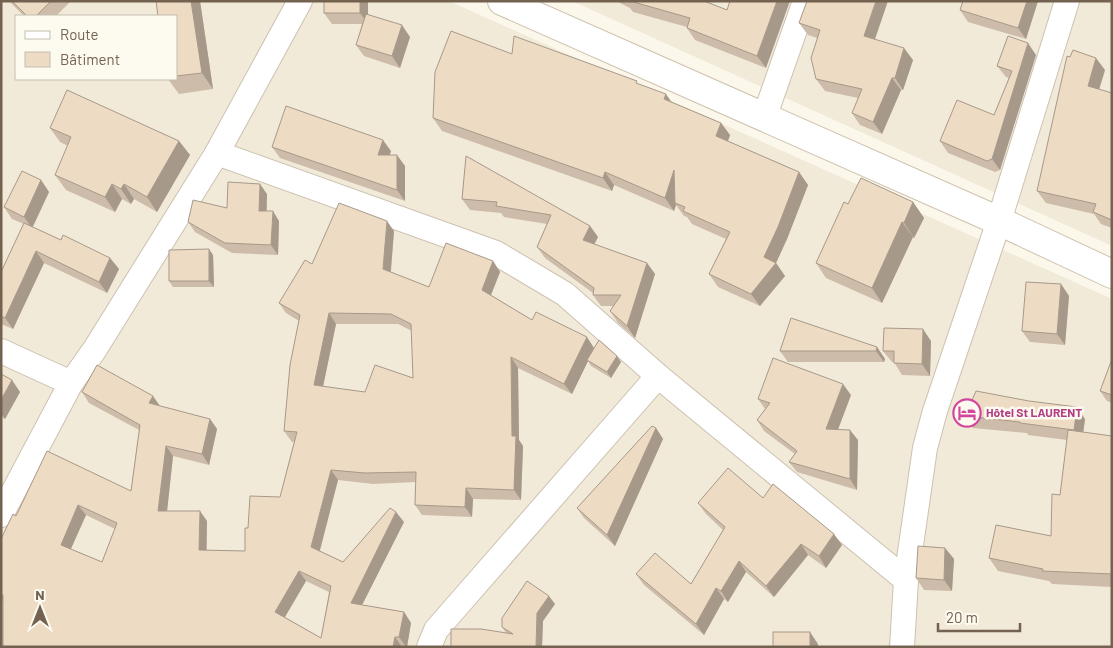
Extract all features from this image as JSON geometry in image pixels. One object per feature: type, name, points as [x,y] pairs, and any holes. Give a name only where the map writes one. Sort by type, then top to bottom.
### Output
[{"type":"main road","points":[[502,1],[999,221],[1112,274]]},
{"type":"street","points":[[1,514],[71,383],[95,349],[218,153],[300,1]]},
{"type":"street","points":[[764,118],[805,1]]},
{"type":"street","points":[[902,647],[906,580],[925,448],[935,411],[999,221],[1067,1]]},
{"type":"street","points":[[218,153],[496,253],[565,294],[658,376],[906,580]]},
{"type":"street","points":[[1,351],[71,383]]},
{"type":"street","points":[[429,647],[436,630],[658,376]]},
{"type":"shaded area","points":[[1,1],[449,1],[1112,299],[1112,647],[1,647]]},
{"type":"shaded area","points":[[572,1],[1112,1],[1112,246]]},
{"type":"building","points":[[12,1],[51,1],[37,15],[26,15]]},
{"type":"building","points":[[156,1],[191,1],[202,73],[178,76],[178,15],[158,15]]},
{"type":"building","points":[[324,1],[360,1],[360,13],[324,13]]},
{"type":"building","points":[[630,1],[704,1],[727,10],[730,1],[777,1],[757,56],[687,28],[690,18]]},
{"type":"building","points":[[807,1],[876,1],[864,36],[904,48],[895,78],[892,78],[873,122],[852,113],[862,89],[816,79],[811,58],[820,30],[799,23]]},
{"type":"building","points":[[963,1],[1027,1],[1018,28],[960,10]]},
{"type":"building","points":[[366,14],[402,25],[392,56],[356,45]]},
{"type":"building","points":[[451,31],[512,54],[514,36],[637,81],[636,83],[666,94],[664,99],[721,123],[716,136],[799,172],[778,227],[764,257],[776,263],[751,294],[709,274],[730,232],[683,211],[685,207],[675,203],[674,170],[665,198],[605,172],[603,178],[433,118],[435,72]]},
{"type":"building","points":[[1008,36],[1028,43],[992,159],[987,161],[940,141],[957,100],[994,115],[1012,71],[997,66]]},
{"type":"building","points":[[1073,50],[1096,58],[1088,86],[1112,93],[1112,220],[1093,212],[1096,204],[1037,191],[1067,56],[1070,57]]},
{"type":"building","points":[[67,90],[179,141],[147,197],[124,184],[121,189],[112,184],[105,197],[55,175],[71,137],[50,128]]},
{"type":"building","points":[[286,106],[383,140],[378,155],[397,155],[397,190],[272,147]]},
{"type":"building","points":[[466,156],[590,226],[583,240],[647,263],[627,326],[610,311],[621,295],[593,295],[594,288],[537,247],[551,215],[496,206],[497,202],[462,199]]},
{"type":"building","points":[[22,171],[41,180],[24,217],[4,207]]},
{"type":"building","points":[[861,178],[913,202],[872,288],[816,263],[844,202],[848,204]]},
{"type":"building","points":[[228,182],[260,184],[259,211],[273,211],[271,245],[225,243],[188,222],[193,200],[227,208]]},
{"type":"building","points":[[339,203],[387,221],[383,269],[429,287],[446,243],[493,261],[482,290],[532,320],[536,312],[587,337],[564,384],[511,357],[512,436],[516,436],[514,490],[466,488],[465,507],[415,505],[416,472],[365,473],[331,470],[311,547],[343,562],[390,508],[396,512],[351,603],[404,612],[399,637],[395,637],[393,647],[3,647],[1,539],[13,514],[16,516],[47,451],[131,491],[140,425],[82,392],[97,365],[153,396],[149,403],[210,419],[202,454],[166,446],[158,511],[200,511],[199,550],[245,551],[245,528],[248,528],[250,496],[280,497],[297,432],[284,431],[290,365],[300,315],[279,303],[305,260],[312,264]],"holes":[[[329,313],[391,314],[411,324],[413,378],[375,365],[365,392],[314,385]],[[78,505],[117,523],[102,562],[61,545]],[[299,571],[331,586],[321,638],[275,612]]]},
{"type":"building","points":[[24,223],[61,240],[63,235],[110,258],[99,282],[36,251],[5,318],[1,316],[1,272]]},
{"type":"building","points":[[209,249],[209,281],[169,281],[169,250]]},
{"type":"building","points":[[1026,282],[1061,284],[1057,334],[1022,331]]},
{"type":"building","points":[[791,318],[877,347],[876,351],[780,351]]},
{"type":"building","points":[[884,328],[923,329],[922,364],[894,363],[894,351],[883,351]]},
{"type":"building","points":[[599,340],[617,356],[607,372],[587,360]]},
{"type":"building","points":[[773,358],[843,384],[826,429],[850,430],[850,479],[789,462],[797,451],[757,420],[770,403],[758,399]]},
{"type":"building","points":[[1112,359],[1112,395],[1100,391]]},
{"type":"building","points":[[1,374],[12,380],[1,400]]},
{"type":"building","points":[[976,391],[1029,401],[1077,407],[1074,430],[965,416]]},
{"type":"building","points":[[652,426],[656,428],[607,535],[577,508]]},
{"type":"building","points":[[1068,430],[1112,436],[1112,574],[1042,571],[1043,569],[989,558],[996,525],[1051,536],[1052,494],[1060,495]]},
{"type":"building","points":[[728,468],[763,498],[773,484],[834,534],[819,556],[801,544],[766,586],[739,561],[721,591],[716,588],[696,624],[636,574],[655,553],[691,584],[725,527],[698,503]]},
{"type":"building","points":[[918,546],[945,548],[944,580],[916,578]]},
{"type":"building","points":[[527,581],[549,596],[537,613],[536,647],[451,647],[451,629],[481,629],[513,634],[502,627],[502,618]]},
{"type":"building","points":[[773,632],[810,632],[810,647],[773,647]]},
{"type":"place","name":"Hôtel St LAURENT","points":[[967,413]]}]
